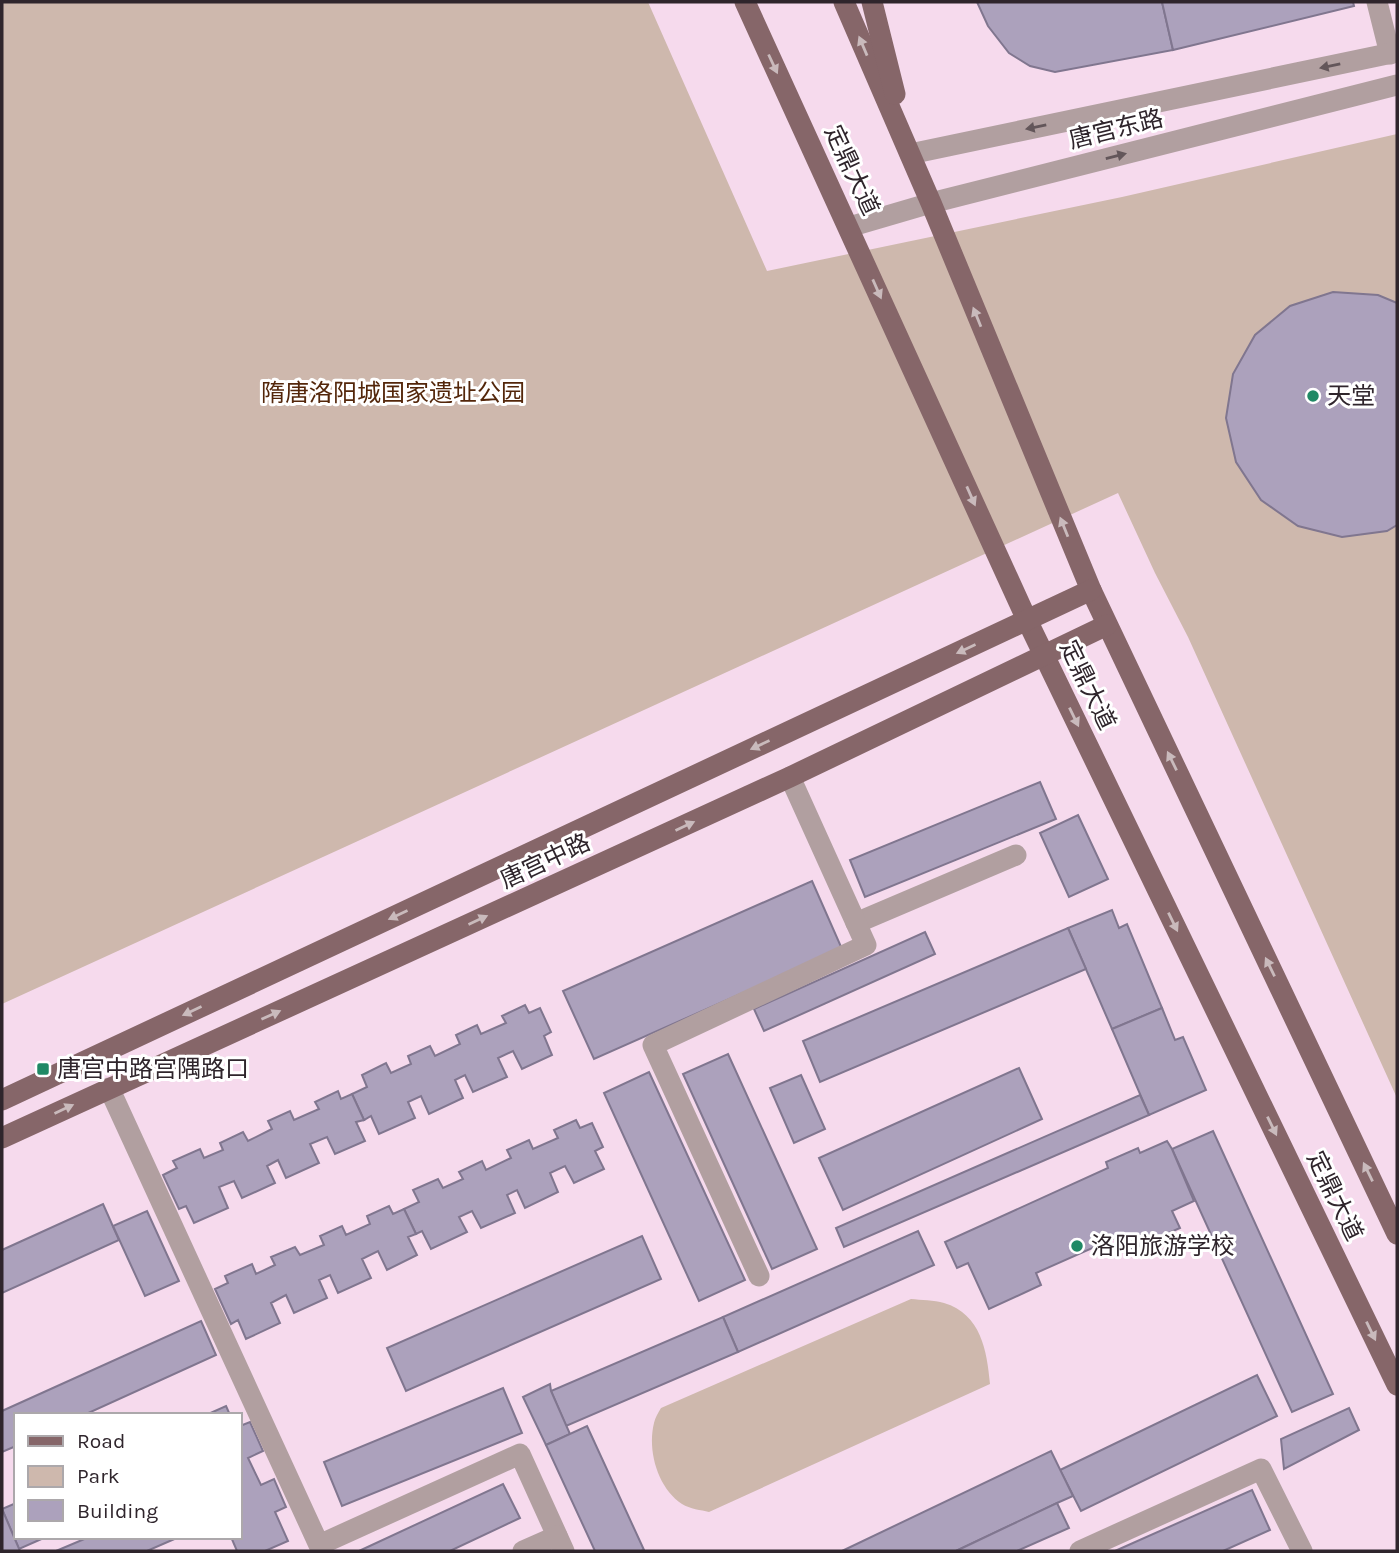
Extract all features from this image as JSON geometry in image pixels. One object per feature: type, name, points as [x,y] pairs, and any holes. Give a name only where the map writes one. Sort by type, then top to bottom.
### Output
[{"type":"main road","name":"定鼎大道","points":[[745,2],[1027,620],[1397,1385]]},
{"type":"main road","name":"定鼎大道","points":[[844,2],[931,203],[1090,590],[1397,1234]]},
{"type":"main road","points":[[872,2],[909,154]]},
{"type":"main road","name":"唐宫中路","points":[[2,1100],[1090,590]]},
{"type":"main road","name":"唐宫中路","points":[[2,1138],[790,777],[1107,625]]},
{"type":"street","points":[[1377,2],[1394,53]]},
{"type":"street","name":"唐宫东路","points":[[909,154],[1394,53]]},
{"type":"street","name":"唐宫东路","points":[[849,227],[931,203],[1397,85]]},
{"type":"street","points":[[759,1276],[653,1045],[866,945],[790,777]]},
{"type":"street","points":[[856,923],[1016,855]]},
{"type":"street","points":[[109,1088],[320,1545],[520,1454],[560,1544],[523,1551]]},
{"type":"street","points":[[1080,1551],[1261,1469],[1302,1551]]},
{"type":"green space","name":"隋唐洛阳城国家遗址公园","points":[[2,2],[648,2],[767,271],[1122,197],[1397,134],[1397,1098],[1188,637],[1118,493],[2,1004]]},
{"type":"green space","points":[[911,1299],[944,1303],[966,1316],[980,1335],[990,1384],[709,1512],[682,1504],[667,1489],[656,1468],[652,1445],[654,1423],[661,1408]]},
{"type":"building","points":[[977,2],[1162,2],[1173,50],[1055,72],[1030,66],[1009,53],[988,26]]},
{"type":"building","points":[[1162,2],[1353,2],[1354,6],[1173,50]]},
{"type":"building","name":"天堂","points":[[1333,292],[1378,295],[1397,303],[1397,525],[1387,531],[1342,537],[1298,526],[1261,500],[1236,462],[1226,418],[1233,374],[1255,335],[1290,306]]},
{"type":"building","points":[[1040,782],[1056,819],[865,897],[850,860]]},
{"type":"building","points":[[1078,815],[1108,879],[1069,897],[1040,833]]},
{"type":"building","points":[[812,881],[842,949],[594,1059],[563,991]]},
{"type":"building","points":[[1112,910],[1119,928],[1127,924],[1162,1008],[1112,1029],[1068,928]]},
{"type":"building","points":[[1068,928],[1086,969],[820,1082],[803,1041]]},
{"type":"building","points":[[925,932],[935,954],[764,1031],[754,1009]]},
{"type":"building","points":[[525,1005],[529,1013],[540,1008],[551,1032],[544,1036],[552,1055],[522,1069],[513,1051],[498,1058],[507,1077],[473,1092],[465,1075],[455,1080],[463,1098],[429,1114],[421,1096],[408,1102],[415,1118],[379,1134],[371,1116],[364,1120],[352,1094],[367,1087],[362,1075],[386,1063],[391,1073],[411,1064],[408,1056],[430,1046],[435,1056],[460,1044],[456,1035],[477,1025],[481,1034],[506,1023],[502,1016]]},
{"type":"building","points":[[1162,1008],[1175,1040],[1183,1037],[1206,1090],[1149,1115],[1112,1029]]},
{"type":"building","points":[[728,1054],[817,1249],[772,1269],[683,1074]]},
{"type":"building","points":[[1019,1068],[1042,1119],[843,1210],[819,1158]]},
{"type":"building","points":[[649,1072],[745,1280],[699,1301],[604,1093]]},
{"type":"building","points":[[801,1075],[825,1129],[794,1143],[770,1088]]},
{"type":"building","points":[[338,1091],[341,1099],[352,1094],[364,1120],[356,1122],[365,1141],[335,1154],[327,1137],[310,1144],[319,1163],[286,1178],[278,1160],[267,1166],[275,1183],[242,1198],[234,1181],[219,1187],[228,1208],[194,1223],[186,1206],[179,1209],[163,1175],[177,1168],[173,1161],[200,1149],[204,1158],[223,1150],[220,1143],[243,1132],[248,1141],[272,1129],[268,1121],[290,1111],[294,1120],[319,1109],[315,1102]]},
{"type":"building","points":[[1140,1095],[1149,1115],[844,1247],[836,1228]]},
{"type":"building","points":[[576,1120],[580,1128],[592,1123],[603,1147],[595,1151],[604,1169],[574,1183],[565,1166],[550,1173],[558,1192],[525,1208],[517,1190],[507,1195],[515,1213],[481,1228],[472,1211],[459,1217],[467,1232],[431,1249],[422,1231],[416,1234],[404,1209],[419,1202],[413,1190],[438,1179],[443,1188],[463,1179],[459,1172],[482,1161],[486,1170],[511,1158],[507,1150],[529,1140],[533,1149],[558,1138],[554,1130]]},
{"type":"building","points":[[1213,1131],[1333,1394],[1292,1412],[1172,1149]]},
{"type":"building","points":[[1167,1141],[1194,1201],[1172,1211],[1180,1228],[1124,1253],[1117,1237],[1036,1273],[1041,1285],[989,1309],[968,1263],[957,1268],[945,1242],[1108,1168],[1106,1162],[1138,1148],[1140,1153]]},
{"type":"building","points":[[103,1204],[119,1240],[2,1293],[2,1250]]},
{"type":"building","points":[[389,1206],[393,1214],[404,1209],[416,1234],[408,1237],[417,1255],[387,1270],[378,1251],[362,1259],[371,1278],[338,1293],[330,1275],[319,1280],[327,1298],[294,1313],[286,1295],[271,1303],[280,1323],[246,1339],[238,1320],[231,1324],[215,1289],[228,1283],[225,1276],[252,1264],[256,1274],[275,1265],[271,1257],[295,1247],[300,1255],[324,1245],[320,1236],[342,1226],[346,1235],[370,1224],[367,1216]]},
{"type":"building","points":[[147,1211],[179,1281],[145,1296],[113,1226]]},
{"type":"building","points":[[918,1231],[934,1265],[738,1352],[723,1317]]},
{"type":"building","points":[[642,1236],[661,1279],[406,1391],[387,1348]]},
{"type":"building","points":[[723,1317],[738,1352],[566,1426],[551,1391]]},
{"type":"building","points":[[201,1321],[216,1355],[88,1413],[14,1413],[14,1447],[2,1452],[2,1411]]},
{"type":"building","points":[[1257,1375],[1277,1416],[1081,1511],[1060,1470]]},
{"type":"building","points":[[550,1384],[570,1434],[546,1445],[523,1397]]},
{"type":"building","points":[[503,1388],[522,1433],[342,1506],[324,1462]]},
{"type":"building","points":[[226,1406],[229,1413],[210,1413]]},
{"type":"building","points":[[1349,1408],[1359,1430],[1284,1469],[1281,1439]]},
{"type":"building","points":[[250,1422],[263,1451],[248,1458],[261,1485],[274,1479],[286,1507],[275,1512],[288,1541],[265,1551],[237,1551],[232,1539],[242,1539],[242,1425]]},
{"type":"building","points":[[587,1426],[644,1550],[595,1551],[546,1445]]},
{"type":"building","points":[[1051,1451],[1073,1496],[956,1551],[842,1551]]},
{"type":"building","points":[[503,1484],[520,1518],[450,1551],[359,1551]]},
{"type":"building","points":[[1252,1490],[1270,1530],[1223,1551],[1115,1551]]},
{"type":"building","points":[[1057,1503],[1069,1528],[1017,1551],[956,1551]]},
{"type":"building","points":[[14,1504],[14,1537],[2,1509]]},
{"type":"building","points":[[2,1509],[20,1551],[2,1551]]},
{"type":"building","points":[[15,1539],[42,1539],[19,1549]]},
{"type":"building","points":[[84,1539],[174,1539],[147,1551],[56,1551]]},
{"type":"place","name":"天堂","points":[[1313,396]]},
{"type":"place","name":"唐宫中路宫隅路口","points":[[43,1069]]},
{"type":"place","name":"洛阳旅游学校","points":[[1077,1246]]}]
